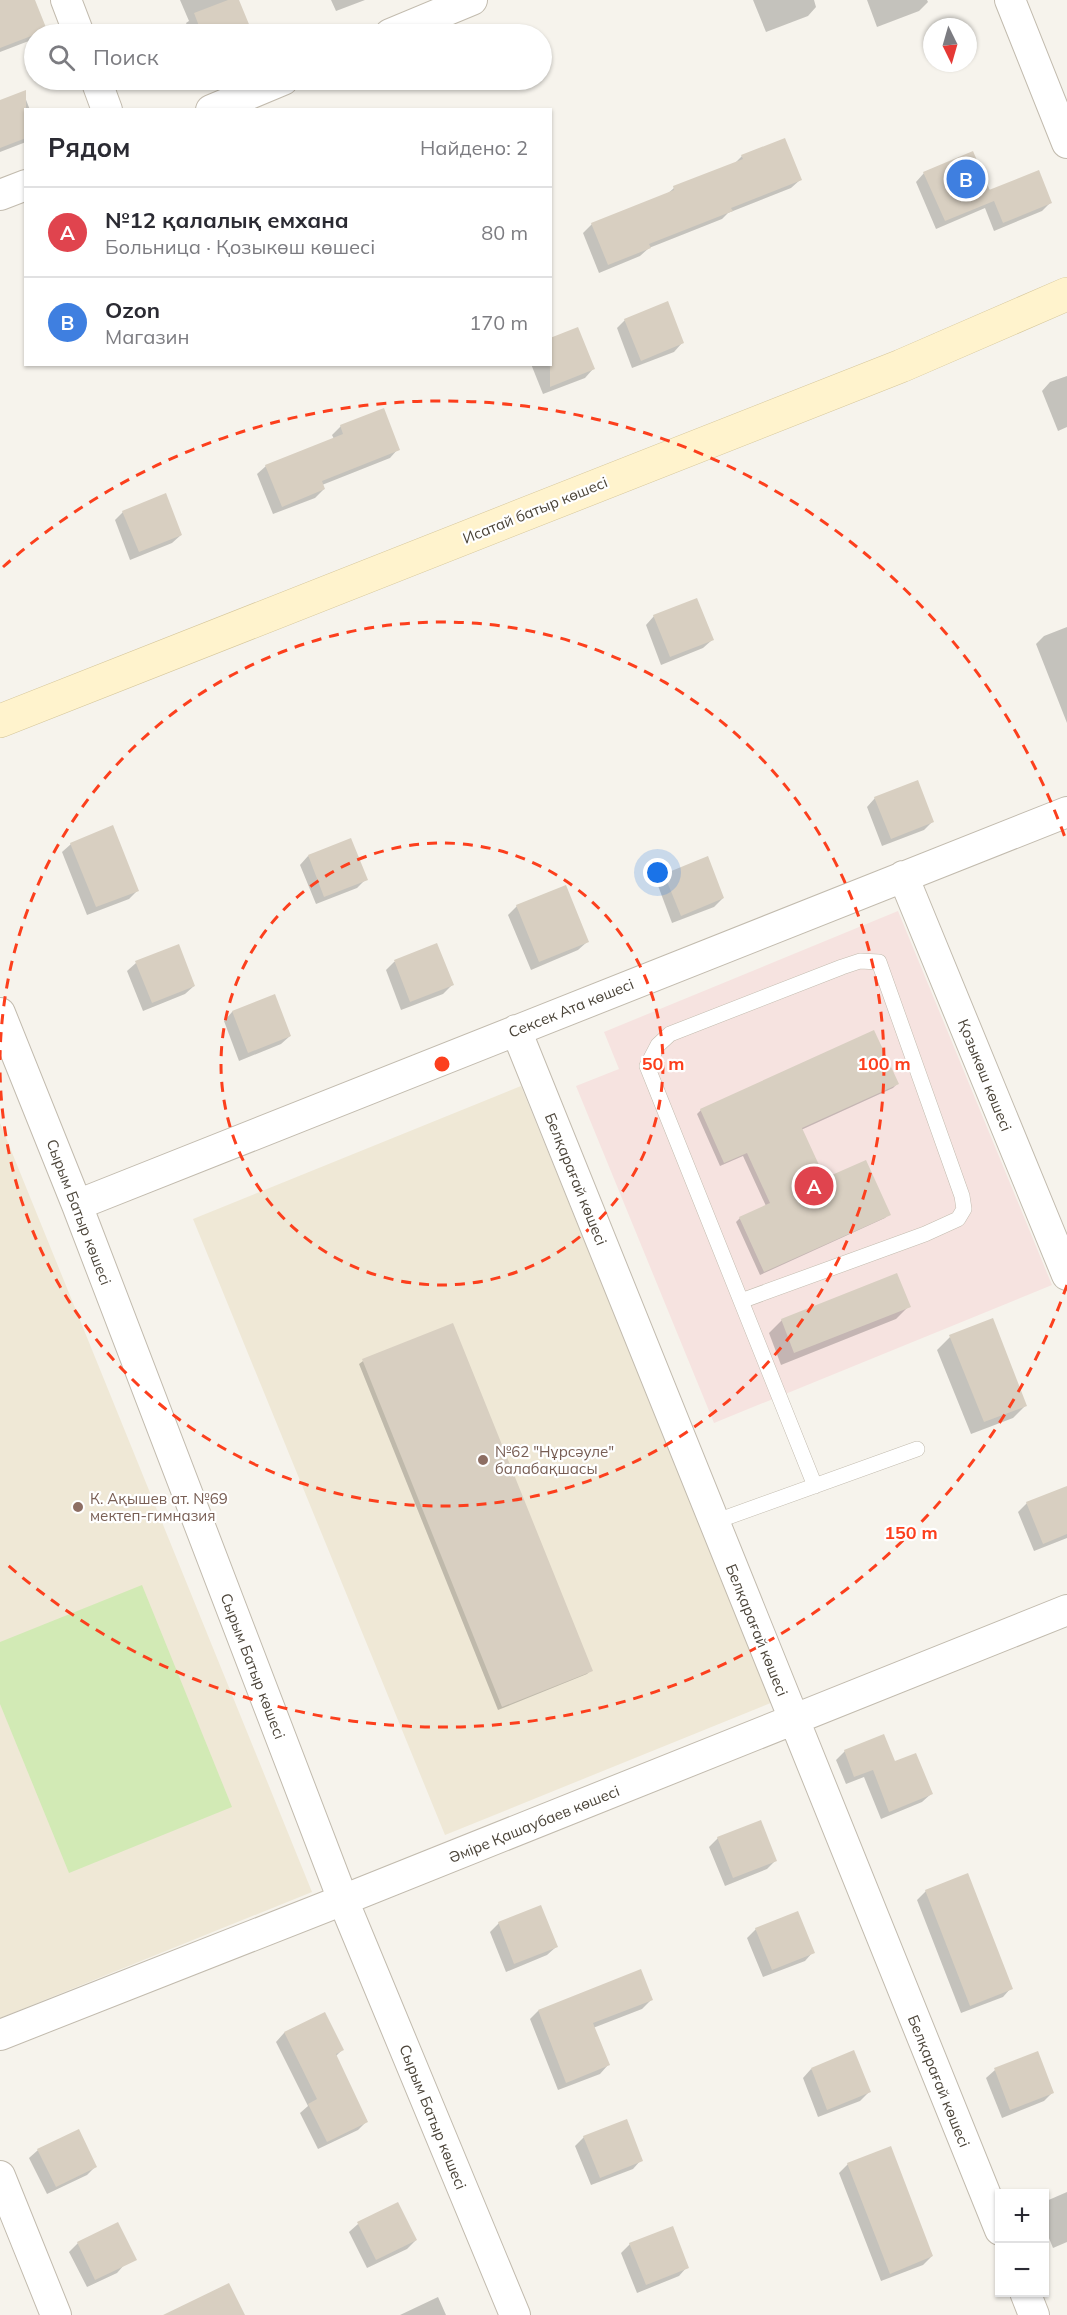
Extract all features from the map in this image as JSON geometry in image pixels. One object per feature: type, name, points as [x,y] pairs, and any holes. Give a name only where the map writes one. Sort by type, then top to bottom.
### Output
[{"type":"street","points":[[66,0],[75,24]]},
{"type":"street","points":[[414,24],[472,0]]},
{"type":"street","points":[[1010,0],[1067,143]]},
{"type":"street","points":[[100,90],[106,108]]},
{"type":"street","points":[[216,108],[259,90]]},
{"type":"street","points":[[0,195],[24,186]]},
{"type":"street","name":"Исатай батыр көшесі","points":[[0,722],[901,366],[1067,294]]},
{"type":"street","name":"Сексек Ата көшесі","points":[[77,1205],[1067,812]]},
{"type":"street","name":"Қозыкөш көшесі","points":[[903,876],[1067,1275]]},
{"type":"street","name":"Сырым Батыр көшесі","points":[[0,1013],[77,1205],[343,1900],[515,2315]]},
{"type":"street","name":"Белқарағай көшесі","points":[[516,1030],[995,2220]]},
{"type":"street","name":"Әміре Қашаубаев көшесі","points":[[0,2035],[1067,1610]]},
{"type":"street","points":[[0,2176],[57,2315]]},
{"type":"street","points":[[1027,2297],[1034,2315]]},
{"type":"lane","points":[[741,1301],[925,1234],[958,1219],[964,1209],[962,1196],[879,962],[860,961],[842,967],[670,1034],[658,1045],[647,1066],[741,1301],[815,1485]]},
{"type":"lane","points":[[714,1522],[917,1449]]},
{"type":"shaded area","points":[[898,911],[1052,1285],[714,1423],[576,1086],[619,1069],[604,1032]]},
{"type":"shaded area","name":"№62 \"Нұрсәуле\" балабақшасы","points":[[521,1086],[773,1702],[445,1835],[193,1219]]},
{"type":"shaded area","name":"К. Ақышев ат. №69 мектеп-гимназия","points":[[0,1123],[312,1892],[0,2018]]},
{"type":"green space","points":[[142,1585],[232,1807],[69,1873],[0,1704],[0,1642]]},
{"type":"building","points":[[0,0],[35,0],[45,24],[24,24],[24,39],[0,48]]},
{"type":"building","points":[[228,0],[239,0],[249,24],[198,24],[194,13]]},
{"type":"building","points":[[26,90],[24,139],[0,148],[0,100]]},
{"type":"building","points":[[785,138],[802,180],[731,208],[733,211],[649,244],[651,248],[608,265],[591,223],[674,190],[673,186],[743,159],[741,155]]},
{"type":"building","points":[[973,151],[990,190],[1039,170],[1052,203],[1003,223],[994,201],[945,221],[923,172]]},
{"type":"building","points":[[668,301],[684,343],[641,361],[624,319]]},
{"type":"building","points":[[578,327],[595,369],[550,387],[552,337]]},
{"type":"building","points":[[384,408],[400,450],[322,481],[325,489],[282,507],[265,465],[343,434],[340,425]]},
{"type":"building","points":[[166,493],[182,535],[139,552],[122,511]]},
{"type":"building","points":[[697,598],[714,640],[670,657],[653,615]]},
{"type":"building","points":[[918,780],[934,822],[891,839],[874,797]]},
{"type":"building","points":[[113,825],[139,891],[96,907],[70,843]]},
{"type":"building","points":[[351,838],[368,880],[324,897],[308,855]]},
{"type":"building","points":[[708,856],[724,898],[681,916],[664,874]]},
{"type":"building","points":[[566,885],[589,942],[539,962],[516,905]]},
{"type":"building","points":[[437,943],[454,985],[410,1002],[394,960]]},
{"type":"building","points":[[179,944],[195,986],[152,1003],[135,961]]},
{"type":"building","points":[[275,994],[291,1036],[248,1053],[232,1011]]},
{"type":"building","points":[[874,1030],[899,1084],[802,1128],[825,1178],[866,1160],[891,1215],[764,1272],[739,1217],[770,1203],[747,1153],[724,1163],[700,1109]]},
{"type":"building","points":[[897,1273],[911,1307],[794,1353],[781,1319]]},
{"type":"building","points":[[993,1318],[1027,1406],[984,1422],[949,1335]]},
{"type":"building","points":[[453,1323],[593,1671],[502,1707],[362,1359]]},
{"type":"building","points":[[1067,1486],[1067,1534],[1043,1544],[1026,1502]]},
{"type":"building","points":[[884,1734],[895,1761],[916,1753],[933,1794],[889,1812],[873,1770],[854,1777],[844,1750]]},
{"type":"building","points":[[761,1820],[777,1861],[733,1878],[717,1837]]},
{"type":"building","points":[[968,1873],[1013,1989],[970,2006],[925,1890]]},
{"type":"building","points":[[541,1905],[558,1947],[514,1964],[498,1922]]},
{"type":"building","points":[[798,1911],[815,1953],[772,1970],[755,1928]]},
{"type":"building","points":[[641,1969],[653,2000],[593,2023],[610,2065],[566,2083],[538,2010]]},
{"type":"building","points":[[325,2012],[344,2050],[336,2054],[368,2122],[327,2142],[308,2104],[317,2099],[284,2032]]},
{"type":"building","points":[[854,2050],[871,2092],[827,2110],[811,2068]]},
{"type":"building","points":[[1038,2051],[1054,2093],[1010,2110],[994,2068]]},
{"type":"building","points":[[627,2119],[643,2161],[600,2178],[583,2136]]},
{"type":"building","points":[[79,2129],[97,2167],[56,2187],[37,2149]]},
{"type":"building","points":[[891,2146],[933,2256],[890,2274],[847,2163]]},
{"type":"building","points":[[398,2202],[417,2240],[376,2260],[357,2222]]},
{"type":"building","points":[[118,2222],[137,2260],[95,2280],[77,2242]]},
{"type":"building","points":[[673,2226],[689,2268],[646,2285],[629,2243]]},
{"type":"building","points":[[229,2283],[245,2315],[163,2315]]},
{"type":"place","name":"Ozon","points":[[966,179]]},
{"type":"place","name":"№12 қалалық емхана","points":[[814,1186]]},
{"type":"place","name":"№62 \"Нұрсәуле\" балабақшасы","points":[[483,1460]]},
{"type":"place","name":"К. Ақышев ат. №69 мектеп-гимназия","points":[[78,1507]]}]
